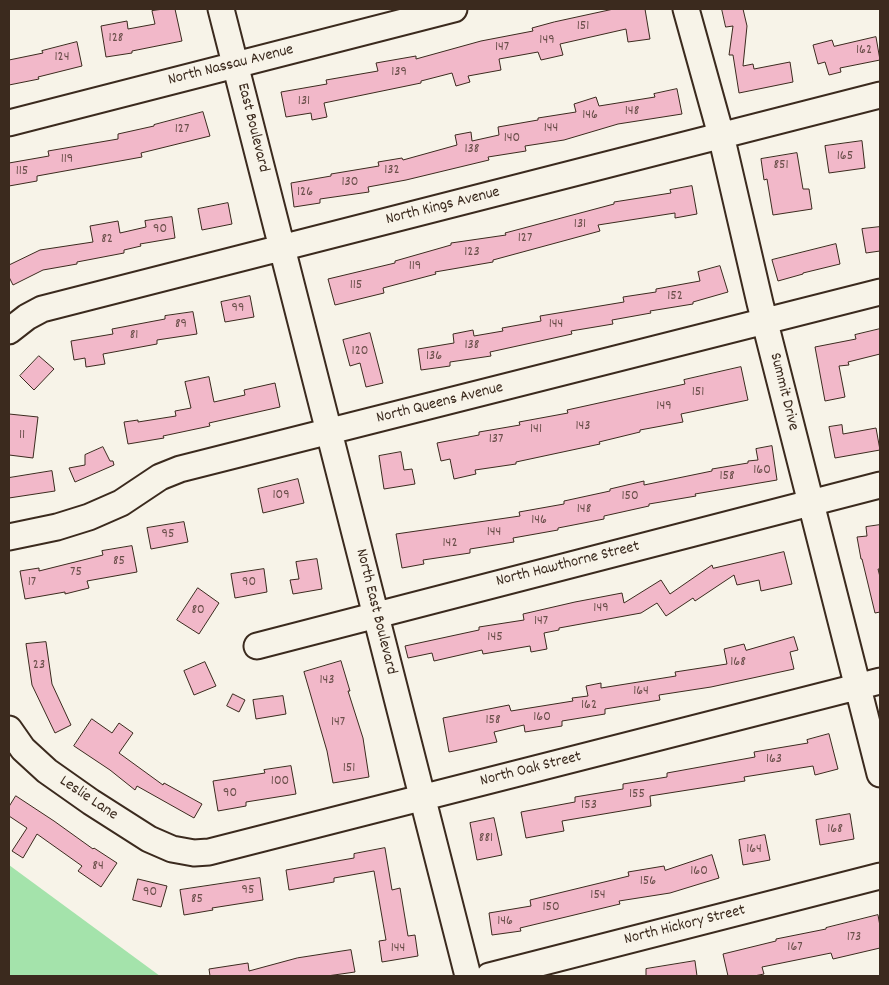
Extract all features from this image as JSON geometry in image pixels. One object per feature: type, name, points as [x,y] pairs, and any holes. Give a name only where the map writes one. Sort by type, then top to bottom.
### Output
[{"type":"street","name":"East Boulevard","points":[[221,9],[282,248]]},
{"type":"street","name":"North Nassau Avenue","points":[[9,124],[454,9]]},
{"type":"street","name":"Summit Drive","points":[[686,9],[721,135],[765,322],[811,502],[869,684],[880,774]]},
{"type":"street","name":"North Kings Avenue","points":[[9,330],[42,309],[880,95]]},
{"type":"street","name":"North East Boulevard","points":[[282,248],[468,976]]},
{"type":"street","name":"North Queens Avenue","points":[[9,537],[57,527],[89,517],[121,503],[160,477],[180,469],[880,292]]},
{"type":"street","name":"North Hawthorne Street","points":[[257,646],[880,485]]},
{"type":"street","name":"North Oak Street","points":[[180,851],[194,853],[209,852],[869,684]]},
{"type":"street","name":"Leslie Lane","points":[[9,729],[23,749],[61,781],[149,838],[180,851]]},
{"type":"street","name":"North Hickory Street","points":[[489,976],[880,876]]},
{"type":"green space","points":[[9,865],[160,976],[9,976]]},
{"type":"building","points":[[175,9],[182,41],[106,57],[101,26],[127,21],[128,29],[155,24],[152,11]]},
{"type":"building","points":[[614,9],[645,9],[650,39],[628,42],[626,29],[560,44],[563,55],[541,60],[538,52],[499,59],[501,70],[468,76],[470,82],[456,86],[452,73],[421,81],[421,83],[324,103],[327,117],[312,120],[311,113],[286,117],[281,92],[327,84],[326,80],[378,71],[376,63],[416,56],[416,59],[481,41],[533,31],[532,28],[554,22]]},
{"type":"building","points":[[722,9],[743,9],[747,26],[743,66],[753,64],[754,69],[790,62],[793,82],[739,93],[733,55],[729,55],[733,26],[726,27]]},
{"type":"building","points":[[876,37],[880,60],[840,68],[841,72],[829,75],[825,62],[818,64],[813,45],[832,40],[834,46]]},
{"type":"building","points":[[77,42],[82,66],[38,77],[39,79],[9,85],[9,60],[43,53],[42,51]]},
{"type":"building","points":[[677,89],[682,114],[618,124],[564,140],[525,146],[526,151],[488,157],[489,160],[368,187],[369,192],[320,199],[320,203],[294,207],[291,183],[379,166],[378,162],[402,158],[403,160],[457,145],[455,135],[471,132],[472,141],[499,135],[498,127],[576,112],[574,104],[596,97],[599,106],[655,97],[654,94]]},
{"type":"building","points":[[203,112],[210,136],[141,153],[142,157],[37,176],[37,181],[9,186],[9,163],[49,156],[48,151],[118,139],[118,134]]},
{"type":"building","points":[[862,141],[865,168],[829,173],[825,146]]},
{"type":"building","points":[[797,153],[803,189],[809,189],[812,209],[773,215],[767,179],[764,180],[761,159]]},
{"type":"building","points":[[692,186],[697,214],[675,218],[675,213],[598,225],[600,231],[493,260],[493,262],[435,272],[436,274],[383,288],[384,293],[335,305],[328,279],[395,263],[395,261],[451,245],[451,243],[506,235],[505,233],[614,204],[614,202],[671,193],[670,190]]},
{"type":"building","points":[[228,203],[232,224],[202,230],[198,209]]},
{"type":"building","points":[[172,217],[175,238],[140,244],[141,246],[124,250],[124,253],[43,270],[13,285],[9,277],[9,265],[40,250],[93,242],[90,226],[118,221],[120,233],[146,227],[145,221]]},
{"type":"building","points":[[880,227],[880,251],[866,253],[862,229]]},
{"type":"building","points":[[836,244],[840,264],[778,281],[772,260]]},
{"type":"building","points":[[720,266],[728,292],[693,302],[693,304],[650,311],[651,313],[612,320],[613,324],[571,331],[572,334],[490,352],[491,356],[450,362],[450,366],[421,370],[418,349],[454,343],[453,334],[473,330],[474,336],[503,331],[502,328],[541,321],[540,316],[624,302],[623,297],[656,292],[656,289],[700,281],[698,272]]},
{"type":"building","points":[[250,296],[254,317],[225,322],[221,302]]},
{"type":"building","points":[[193,312],[197,334],[157,340],[157,344],[103,354],[105,364],[86,367],[85,358],[74,360],[71,341],[113,334],[112,329],[165,319],[165,316]]},
{"type":"building","points":[[880,329],[880,354],[848,362],[849,365],[839,366],[845,397],[825,401],[815,347],[856,339],[855,335]]},
{"type":"building","points":[[370,333],[383,383],[366,387],[360,363],[350,366],[343,340]]},
{"type":"building","points":[[39,356],[54,369],[34,390],[20,376]]},
{"type":"building","points":[[741,367],[748,400],[681,414],[683,422],[640,430],[640,432],[599,442],[600,444],[516,462],[516,464],[475,470],[476,474],[454,479],[450,459],[441,461],[437,443],[479,435],[479,432],[520,425],[519,422],[568,413],[567,410],[685,384],[684,380]]},
{"type":"building","points":[[209,377],[214,402],[245,395],[244,390],[275,383],[280,407],[209,423],[210,426],[163,436],[164,438],[128,444],[124,422],[138,420],[138,422],[176,416],[175,411],[191,408],[185,382]]},
{"type":"building","points":[[9,414],[38,417],[33,458],[9,455]]},
{"type":"building","points":[[842,425],[843,434],[876,428],[880,450],[835,458],[829,427]]},
{"type":"building","points":[[772,446],[777,480],[649,504],[649,506],[604,516],[604,519],[513,538],[514,542],[470,549],[470,553],[423,560],[424,564],[402,568],[396,534],[520,516],[519,512],[564,504],[564,501],[644,481],[644,485],[712,471],[712,469],[748,463],[748,461],[758,460],[756,449]]},
{"type":"building","points":[[103,447],[114,465],[75,482],[69,468],[85,465],[85,455]]},
{"type":"building","points":[[401,452],[404,470],[412,469],[415,484],[384,489],[379,456]]},
{"type":"building","points":[[52,471],[55,491],[9,498],[9,478]]},
{"type":"building","points":[[298,479],[304,503],[263,513],[258,489]]},
{"type":"building","points":[[184,522],[188,542],[151,549],[147,528]]},
{"type":"building","points":[[880,525],[880,569],[878,569],[880,577],[880,612],[875,613],[857,537],[867,536],[866,527]]},
{"type":"building","points":[[132,546],[137,572],[87,581],[89,588],[65,594],[65,592],[25,599],[20,571],[39,568],[39,571],[103,555],[102,551]]},
{"type":"building","points":[[784,552],[792,584],[761,591],[759,580],[737,585],[734,575],[695,601],[693,598],[666,616],[657,603],[641,613],[559,628],[559,630],[544,633],[547,649],[531,652],[530,646],[483,654],[482,650],[434,661],[432,653],[408,658],[405,646],[479,630],[479,627],[524,620],[523,614],[575,602],[622,593],[624,603],[661,580],[670,594],[712,565],[713,568]]},
{"type":"building","points":[[317,559],[322,589],[293,594],[290,580],[299,579],[296,562]]},
{"type":"building","points":[[264,569],[267,592],[235,598],[231,574]]},
{"type":"building","points":[[198,588],[219,603],[199,634],[177,620]]},
{"type":"building","points":[[794,637],[798,650],[790,652],[794,669],[711,687],[659,695],[660,700],[605,709],[605,714],[562,721],[562,726],[525,732],[524,725],[494,732],[497,742],[449,752],[443,718],[509,705],[511,711],[573,701],[572,698],[588,696],[586,686],[601,683],[601,688],[676,676],[675,672],[727,664],[724,649],[744,644],[746,650]]},
{"type":"building","points":[[46,642],[52,684],[71,725],[55,733],[32,685],[26,644]]},
{"type":"building","points":[[341,661],[350,691],[348,691],[363,738],[369,777],[333,783],[327,751],[304,672]]},
{"type":"building","points":[[205,662],[216,686],[194,695],[184,671]]},
{"type":"building","points":[[233,694],[245,700],[239,712],[227,706]]},
{"type":"building","points":[[283,696],[286,714],[256,719],[253,700]]},
{"type":"building","points":[[92,719],[112,733],[119,723],[133,733],[119,753],[163,785],[164,783],[202,804],[194,818],[137,786],[135,790],[110,770],[74,746]]},
{"type":"building","points":[[829,734],[838,769],[815,775],[813,766],[744,777],[745,781],[650,796],[651,806],[562,821],[564,831],[526,838],[521,812],[575,802],[575,797],[623,789],[623,784],[667,777],[667,773],[755,757],[754,752],[808,743],[807,740]]},
{"type":"building","points":[[291,766],[296,794],[246,802],[246,806],[218,811],[213,781],[265,773],[264,770]]},
{"type":"building","points":[[16,796],[93,849],[117,863],[101,887],[78,871],[82,866],[37,834],[23,858],[12,851],[27,828],[9,816],[9,807]]},
{"type":"building","points":[[850,814],[854,839],[820,845],[816,820]]},
{"type":"building","points":[[494,818],[502,855],[477,860],[470,823]]},
{"type":"building","points":[[765,835],[770,860],[743,865],[739,840]]},
{"type":"building","points":[[385,848],[392,890],[400,888],[408,936],[415,935],[418,956],[382,962],[379,941],[386,940],[374,871],[334,878],[334,882],[289,890],[286,870],[354,858],[354,854]]},
{"type":"building","points":[[712,855],[719,878],[670,893],[619,901],[620,904],[520,928],[521,931],[492,935],[489,913],[531,906],[530,900],[629,876],[628,872],[664,866],[665,870]]},
{"type":"building","points":[[260,878],[263,900],[212,908],[213,910],[184,915],[180,890]]},
{"type":"building","points":[[138,879],[167,886],[161,907],[133,900]]},
{"type":"building","points":[[878,915],[880,948],[833,959],[831,953],[762,967],[764,974],[754,976],[728,976],[723,954],[776,941],[776,939],[826,929]]},
{"type":"building","points":[[351,950],[355,972],[327,976],[210,976],[209,969],[248,963],[249,971],[297,958]]},
{"type":"building","points":[[695,961],[697,976],[646,976],[646,969]]}]
